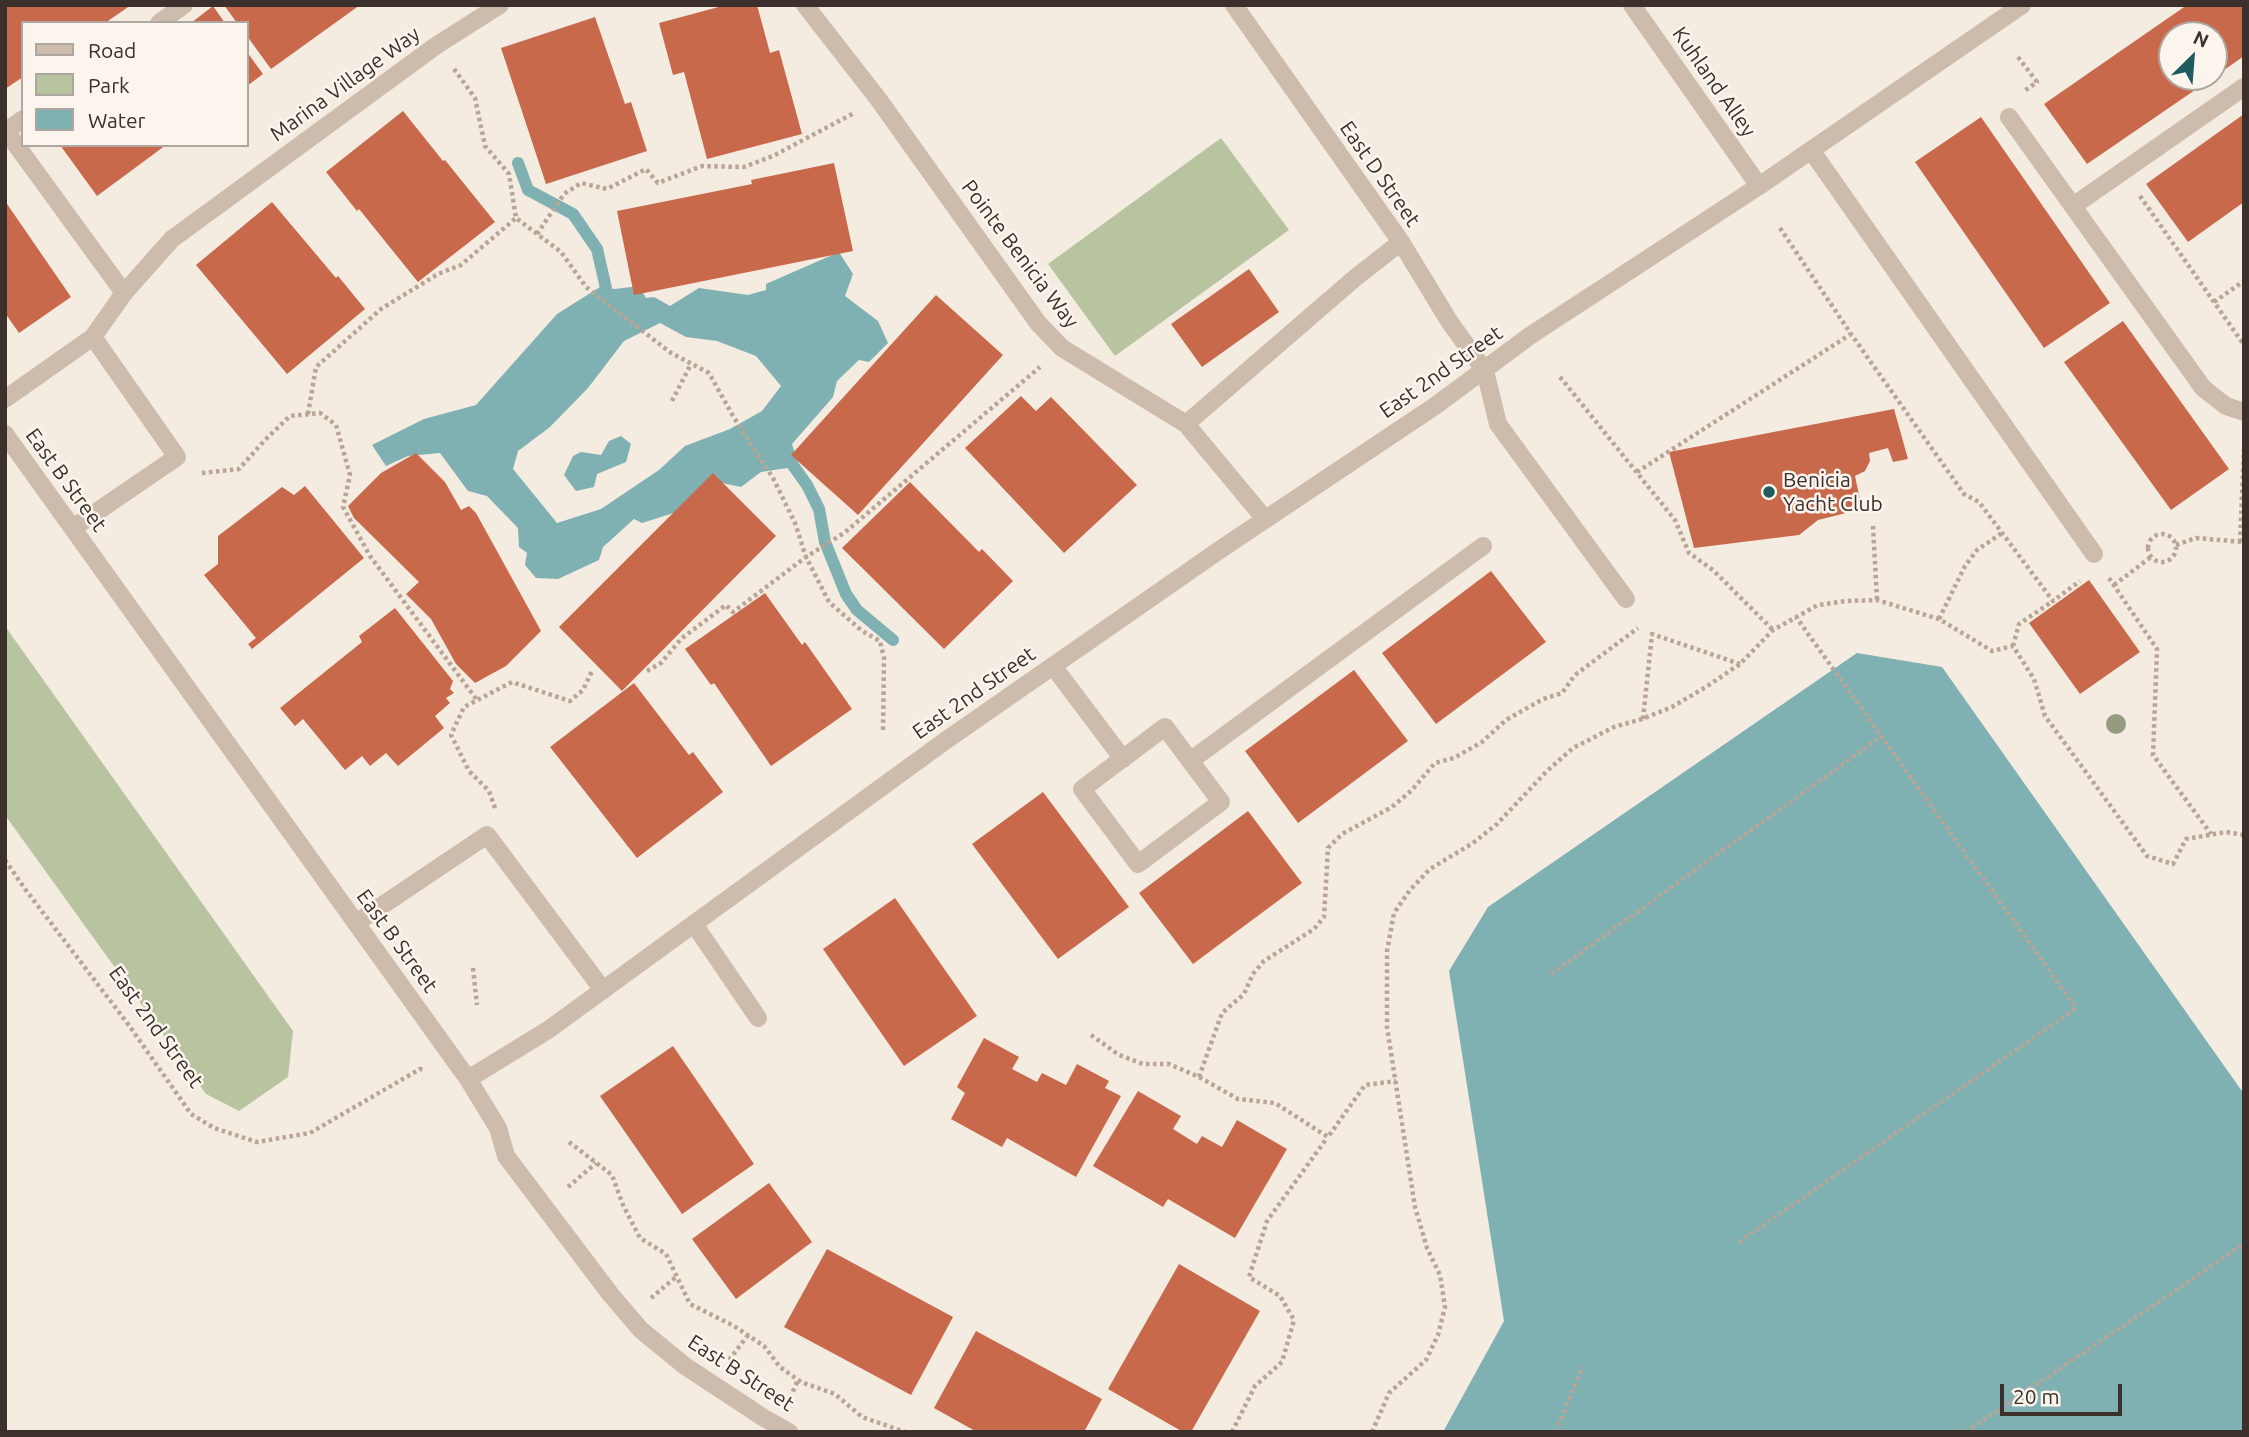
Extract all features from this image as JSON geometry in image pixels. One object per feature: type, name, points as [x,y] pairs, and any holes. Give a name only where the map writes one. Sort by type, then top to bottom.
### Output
[{"type":"street","points":[[162,21],[184,5]]},
{"type":"street","name":"Marina Village Way","points":[[5,399],[93,337],[124,293],[172,239],[437,45],[500,5]]},
{"type":"street","name":"Pointe Benicia Way","points":[[805,5],[879,100],[1038,323],[1062,348],[1186,424],[1265,519]]},
{"type":"street","name":"East D Street","points":[[1234,5],[1401,243],[1449,321],[1485,371]]},
{"type":"street","name":"Kuhland Alley","points":[[1632,5],[1759,186]]},
{"type":"street","name":"East 2nd Street","points":[[468,1079],[548,1030],[934,749],[1265,519],[1485,371],[1531,335],[1759,186],[2022,5]]},
{"type":"street","points":[[2073,206],[2244,87]]},
{"type":"street","points":[[2009,117],[2203,388],[2226,407],[2244,412]]},
{"type":"street","points":[[21,120],[6,131],[124,293]]},
{"type":"street","points":[[1811,150],[2094,554]]},
{"type":"street","points":[[1186,424],[1355,278],[1401,243]]},
{"type":"street","points":[[73,528],[177,457],[93,337]]},
{"type":"street","points":[[1485,371],[1498,424],[1626,599]]},
{"type":"street","name":"East B Street","points":[[5,434],[468,1079],[498,1128],[506,1156],[611,1295],[641,1330],[685,1366],[789,1432]]},
{"type":"street","points":[[1190,761],[1483,546]]},
{"type":"street","points":[[1053,666],[1123,759]]},
{"type":"street","points":[[1165,727],[1221,802],[1138,864],[1082,789],[1123,759],[1165,727]]},
{"type":"street","points":[[356,923],[487,835],[603,990]]},
{"type":"street","points":[[694,924],[758,1018]]},
{"type":"path","points":[[437,45],[475,98],[485,146],[509,174],[516,218],[561,252],[586,287],[671,353],[709,373],[773,478],[795,523],[806,557],[829,602],[862,631],[880,641],[884,658],[883,733]]},
{"type":"path","points":[[2018,57],[2037,82],[2023,92],[2031,101]]},
{"type":"path","points":[[537,234],[564,194],[581,183],[607,189],[646,169],[658,183],[702,166],[744,167],[773,156],[879,100]]},
{"type":"path","points":[[2134,188],[2244,345]]},
{"type":"path","points":[[309,414],[316,367],[381,309],[438,274],[461,265],[516,218]]},
{"type":"path","points":[[1780,228],[1964,494],[1979,502],[2053,601]]},
{"type":"path","points":[[2214,302],[2244,281]]},
{"type":"path","points":[[1637,472],[1851,334]]},
{"type":"path","points":[[647,671],[661,663],[681,639],[726,605],[733,611],[835,539],[1062,348]]},
{"type":"path","points":[[672,401],[691,364]]},
{"type":"path","points":[[1560,377],[1675,520],[1689,553],[1713,570],[1773,630]]},
{"type":"path","points":[[202,473],[239,469],[290,416],[320,413],[336,425],[350,475],[343,507],[370,556],[477,700]]},
{"type":"path","points":[[2176,545],[2196,538],[2242,542],[2244,449]]},
{"type":"path","points":[[1874,526],[1877,600]]},
{"type":"path","points":[[1939,619],[1965,566],[1977,550],[2002,533]]},
{"type":"path","points":[[2165,533],[2176,545],[2174,556],[2166,562],[2151,557],[2147,546],[2148,541],[2155,535],[2165,533]]},
{"type":"path","points":[[2114,585],[2151,557]]},
{"type":"path","points":[[2098,583],[2108,577],[2157,649],[2153,755],[2211,834]]},
{"type":"path","points":[[2085,578],[2019,624],[2013,646],[2034,679],[2045,716],[2147,856],[2173,864],[2186,839],[2225,832],[2244,835]]},
{"type":"path","points":[[1372,1432],[1390,1393],[1426,1360],[1438,1335],[1445,1307],[1440,1275],[1427,1248],[1415,1208],[1387,1027],[1387,951],[1394,913],[1410,890],[1430,869],[1473,843],[1497,824],[1547,771],[1573,748],[1614,727],[1672,707],[1740,664],[1773,630],[1818,605],[1877,600],[1939,619],[1992,650],[2013,646]]},
{"type":"path","points":[[1739,1242],[2076,1008],[1796,617]]},
{"type":"path","points":[[1199,1077],[1222,1013],[1244,994],[1253,974],[1264,961],[1295,943],[1314,929],[1324,917],[1328,848],[1342,834],[1392,807],[1412,790],[1435,763],[1454,758],[1482,742],[1506,720],[1543,699],[1562,693],[1575,675],[1644,623]]},
{"type":"path","points":[[1642,719],[1652,634],[1740,664]]},
{"type":"path","points":[[495,811],[489,791],[470,771],[451,735],[464,707],[512,682],[570,701],[583,690],[593,669]]},
{"type":"path","points":[[1551,974],[1882,736]]},
{"type":"path","name":"East 2nd Street","points":[[5,860],[128,1024],[191,1114],[214,1128],[257,1142],[310,1133],[420,1069],[468,1079]]},
{"type":"path","points":[[474,968],[477,1005]]},
{"type":"path","points":[[1091,1035],[1119,1055],[1143,1064],[1169,1064],[1238,1099],[1275,1103],[1328,1138]]},
{"type":"path","points":[[1232,1432],[1255,1386],[1282,1362],[1294,1320],[1280,1296],[1250,1277],[1267,1221],[1364,1085],[1396,1081]]},
{"type":"path","points":[[569,1142],[612,1175],[623,1205],[640,1238],[666,1254],[690,1304],[734,1326],[764,1346],[780,1367],[798,1380],[835,1394],[862,1417],[905,1432]]},
{"type":"path","points":[[565,1190],[596,1163]]},
{"type":"path","points":[[1966,1432],[2244,1244]]},
{"type":"path","points":[[650,1299],[677,1276]]},
{"type":"path","points":[[727,1362],[748,1335]]},
{"type":"path","points":[[1556,1432],[1583,1366]]},
{"type":"path","points":[[789,1400],[798,1380]]},
{"type":"green space","points":[[1221,138],[1289,230],[1115,356],[1048,264]]},
{"type":"green space","points":[[5,626],[293,1031],[288,1077],[239,1111],[206,1094],[5,815]]},
{"type":"water","points":[[839,252],[853,274],[845,296],[878,321],[888,343],[869,362],[859,360],[837,381],[833,397],[792,444],[797,461],[787,468],[761,472],[741,487],[722,483],[699,505],[642,523],[634,519],[603,547],[599,560],[558,579],[536,578],[525,565],[527,553],[519,547],[518,528],[487,496],[468,491],[440,453],[408,456],[386,466],[372,445],[424,419],[476,405],[557,314],[600,287],[615,289],[639,286],[646,298],[654,297],[670,306],[699,288],[748,295],[766,290],[766,284]],"holes":[[[660,323],[686,337],[717,341],[756,356],[781,386],[762,411],[730,429],[685,446],[659,470],[601,509],[557,523],[513,469],[518,451],[550,427],[588,388],[624,341]]]},
{"type":"water","points":[[621,436],[631,444],[626,462],[597,474],[594,487],[576,491],[564,475],[573,456],[581,452],[601,455],[609,441]]},
{"type":"water","points":[[1857,653],[1942,667],[2244,1094],[2244,1432],[1443,1432],[1504,1321],[1449,971],[1488,907]]},
{"type":"building","points":[[5,5],[131,5],[108,21],[21,21],[21,78],[5,89]]},
{"type":"building","points":[[224,5],[360,5],[271,69],[248,37],[248,21],[236,21]]},
{"type":"building","points":[[726,5],[757,5],[770,53],[779,50],[802,134],[707,159],[684,72],[673,75],[659,23]]},
{"type":"building","points":[[2187,5],[2244,5],[2244,56],[2228,67],[2228,21],[2164,21]]},
{"type":"building","points":[[213,6],[224,21],[194,21]]},
{"type":"building","points":[[595,17],[625,104],[631,102],[647,151],[546,184],[501,48]]},
{"type":"building","points":[[2158,25],[2158,91],[2194,91],[2087,164],[2044,104]]},
{"type":"building","points":[[248,53],[263,74],[248,85]]},
{"type":"building","points":[[403,111],[495,222],[418,282],[326,172]]},
{"type":"building","points":[[2244,114],[2244,202],[2188,242],[2146,184]]},
{"type":"building","points":[[1981,117],[2110,303],[2044,348],[1915,162]]},
{"type":"building","points":[[61,147],[163,147],[97,196]]},
{"type":"building","points":[[834,163],[853,251],[634,295],[617,211],[752,184],[751,180]]},
{"type":"building","points":[[5,201],[71,297],[19,333],[5,313]]},
{"type":"building","points":[[272,202],[365,309],[287,374],[196,265]]},
{"type":"building","points":[[1249,269],[1279,312],[1202,367],[1171,324]]},
{"type":"building","points":[[936,295],[1003,355],[858,515],[791,455]]},
{"type":"building","points":[[2123,321],[2229,469],[2171,510],[2064,362]]},
{"type":"building","points":[[1021,396],[1036,411],[1051,397],[1137,485],[1064,553],[965,448]]},
{"type":"building","name":"Benicia Yacht Club","points":[[1894,409],[1908,459],[1893,462],[1888,448],[1869,453],[1870,461],[1865,471],[1855,476],[1862,509],[1818,520],[1799,535],[1694,548],[1669,452]]},
{"type":"building","points":[[416,453],[445,482],[461,510],[469,506],[476,513],[541,631],[506,666],[475,683],[456,664],[431,619],[406,594],[419,582],[354,518],[348,506],[381,473]]},
{"type":"building","points":[[713,473],[776,536],[622,691],[559,627]]},
{"type":"building","points":[[910,482],[979,552],[982,549],[1013,581],[944,649],[842,548]]},
{"type":"building","points":[[305,486],[364,558],[252,649],[248,644],[256,638],[204,575],[218,564],[218,536],[282,487],[294,495]]},
{"type":"building","points":[[1491,571],[1546,642],[1436,724],[1382,653]]},
{"type":"building","points":[[2089,580],[2140,652],[2080,694],[2029,623]]},
{"type":"building","points":[[765,593],[802,645],[805,642],[852,709],[771,766],[714,683],[711,685],[685,649]]},
{"type":"building","points":[[395,608],[453,681],[450,689],[454,693],[446,698],[450,703],[435,716],[444,728],[398,766],[386,753],[370,766],[362,756],[345,770],[303,719],[295,726],[280,708],[362,642],[359,636]]},
{"type":"building","points":[[1354,670],[1408,741],[1298,823],[1245,751]]},
{"type":"building","points":[[634,683],[689,755],[693,752],[723,792],[637,858],[550,747]]},
{"type":"building","points":[[1043,792],[1129,907],[1058,959],[972,844]]},
{"type":"building","points":[[1248,811],[1302,883],[1193,964],[1139,893]]},
{"type":"building","points":[[895,898],[977,1016],[904,1066],[823,949]]},
{"type":"building","points":[[984,1038],[1019,1057],[1012,1069],[1037,1082],[1042,1073],[1066,1085],[1077,1064],[1109,1081],[1105,1088],[1121,1096],[1076,1177],[1007,1138],[1002,1147],[951,1119],[965,1093],[957,1087]]},
{"type":"building","points":[[673,1046],[754,1164],[682,1214],[600,1096]]},
{"type":"building","points":[[1138,1091],[1181,1116],[1173,1129],[1197,1144],[1202,1136],[1222,1147],[1237,1120],[1287,1149],[1235,1238],[1168,1199],[1163,1207],[1093,1166]]},
{"type":"building","points":[[769,1183],[812,1242],[736,1299],[692,1239]]},
{"type":"building","points":[[827,1249],[953,1317],[911,1395],[784,1327]]},
{"type":"building","points":[[1179,1264],[1260,1311],[1191,1432],[1183,1432],[1108,1389]]},
{"type":"building","points":[[976,1331],[1102,1399],[1084,1432],[977,1432],[934,1408]]},
{"type":"waterway","points":[[518,163],[528,190],[573,214],[597,249],[606,288]]},
{"type":"waterway","points":[[792,464],[819,509],[825,542],[846,594],[857,610],[893,640]]},
{"type":"place","name":"Benicia Yacht Club","points":[[1769,492]]}]
